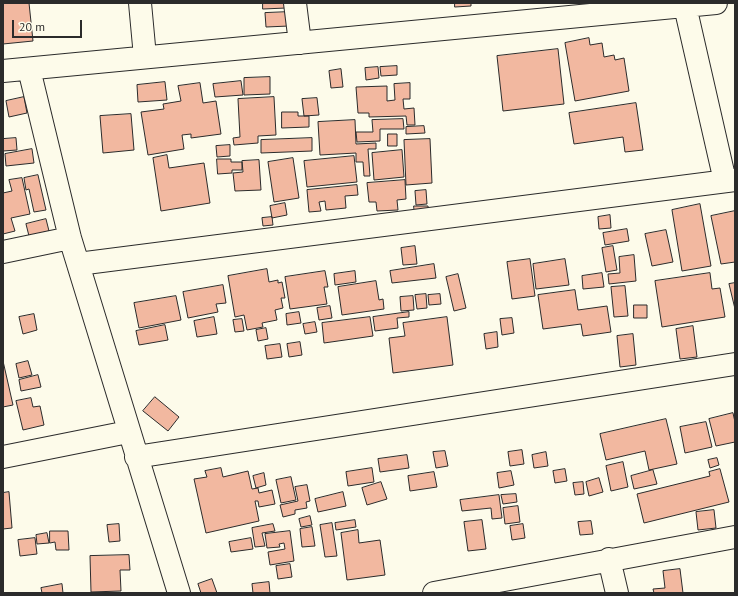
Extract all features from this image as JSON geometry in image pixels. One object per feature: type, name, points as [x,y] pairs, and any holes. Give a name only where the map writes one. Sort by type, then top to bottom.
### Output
[{"type":"street","points":[[140,3],[145,57]]},
{"type":"street","points":[[295,3],[300,43]]},
{"type":"street","points":[[3,71],[716,3]]},
{"type":"street","points":[[78,264],[730,181],[685,6]]},
{"type":"street","points":[[29,69],[70,238],[128,432],[179,593]]},
{"type":"street","points":[[3,252],[70,238]]},
{"type":"street","points":[[136,457],[735,364]]},
{"type":"street","points":[[3,457],[128,432]]},
{"type":"street","points":[[434,593],[610,559],[735,537]]},
{"type":"street","points":[[610,559],[617,593]]},
{"type":"building","points":[[3,3],[29,3],[33,41],[3,44]]},
{"type":"building","points":[[263,3],[286,3],[286,8],[263,9]]},
{"type":"building","points":[[455,3],[471,3],[471,6],[455,7]]},
{"type":"building","points":[[289,12],[289,26],[266,27],[265,13]]},
{"type":"building","points":[[589,38],[590,45],[602,43],[604,57],[614,55],[615,60],[624,58],[629,91],[575,101],[565,43]]},
{"type":"building","points":[[558,49],[564,104],[503,111],[497,56]]},
{"type":"building","points":[[397,66],[397,75],[381,76],[380,67]]},
{"type":"building","points":[[378,67],[379,78],[366,80],[365,68]]},
{"type":"building","points":[[341,69],[343,87],[331,88],[329,71]]},
{"type":"building","points":[[270,77],[270,94],[244,95],[244,78]]},
{"type":"building","points":[[241,81],[243,95],[215,97],[213,84]]},
{"type":"building","points":[[165,82],[167,100],[138,102],[137,85]]},
{"type":"building","points":[[200,83],[203,103],[216,101],[221,134],[191,138],[191,134],[182,135],[184,149],[148,155],[141,112],[164,109],[163,104],[181,101],[178,86]]},
{"type":"building","points":[[410,83],[410,99],[403,99],[404,109],[414,108],[415,125],[407,125],[406,116],[369,117],[369,113],[358,113],[356,87],[387,86],[387,101],[395,100],[394,84]]},
{"type":"building","points":[[24,97],[27,113],[9,117],[6,101]]},
{"type":"building","points":[[274,97],[276,135],[258,136],[258,143],[234,145],[233,138],[240,137],[238,99]]},
{"type":"building","points":[[317,98],[319,115],[304,116],[302,99]]},
{"type":"building","points":[[636,103],[643,150],[625,152],[623,137],[574,144],[569,113]]},
{"type":"building","points":[[282,112],[298,112],[298,116],[309,116],[309,127],[282,128]]},
{"type":"building","points":[[131,114],[134,150],[103,153],[100,116]]},
{"type":"building","points":[[403,119],[404,129],[380,129],[380,141],[357,142],[356,132],[373,132],[372,120]]},
{"type":"building","points":[[355,120],[356,144],[376,143],[376,149],[368,149],[370,176],[364,176],[363,162],[356,162],[356,153],[320,155],[318,122]]},
{"type":"building","points":[[424,126],[425,133],[406,134],[406,127]]},
{"type":"building","points":[[388,134],[397,134],[397,146],[388,146]]},
{"type":"building","points":[[16,138],[17,150],[3,151],[3,139]]},
{"type":"building","points":[[312,138],[312,151],[261,153],[261,140]]},
{"type":"building","points":[[430,139],[432,183],[406,185],[404,140]]},
{"type":"building","points":[[230,145],[230,156],[217,157],[216,146]]},
{"type":"building","points":[[32,149],[34,163],[6,166],[5,154]]},
{"type":"building","points":[[402,150],[404,177],[374,180],[372,153]]},
{"type":"building","points":[[167,155],[169,168],[204,163],[210,203],[161,211],[153,158]]},
{"type":"building","points":[[354,156],[357,182],[307,187],[304,161]]},
{"type":"building","points":[[293,158],[299,198],[274,202],[268,162]]},
{"type":"building","points":[[217,159],[231,159],[231,162],[242,162],[242,170],[232,170],[232,173],[218,174]]},
{"type":"building","points":[[259,160],[261,190],[235,191],[233,173],[243,172],[242,161]]},
{"type":"building","points":[[38,175],[46,210],[34,212],[29,189],[26,190],[24,178]]},
{"type":"building","points":[[22,178],[30,214],[11,218],[15,231],[3,234],[3,193],[12,191],[9,180]]},
{"type":"building","points":[[405,180],[406,199],[397,200],[398,210],[377,211],[376,202],[369,202],[367,183]]},
{"type":"building","points":[[357,185],[358,195],[345,196],[346,208],[326,210],[325,201],[319,202],[321,211],[309,212],[307,190]]},
{"type":"building","points":[[426,190],[427,204],[416,205],[415,191]]},
{"type":"building","points":[[285,203],[287,215],[272,218],[270,206]]},
{"type":"building","points":[[700,204],[711,266],[682,271],[672,210]]},
{"type":"building","points":[[414,206],[428,206],[429,214],[415,215]]},
{"type":"building","points":[[735,211],[735,262],[721,264],[711,216]]},
{"type":"building","points":[[610,215],[611,228],[599,229],[598,217]]},
{"type":"building","points":[[272,217],[273,225],[263,226],[262,218]]},
{"type":"building","points":[[46,219],[49,231],[29,236],[26,224]]},
{"type":"building","points":[[627,229],[629,241],[605,245],[603,233]]},
{"type":"building","points":[[666,230],[673,262],[652,266],[645,234]]},
{"type":"building","points":[[415,246],[417,264],[403,265],[401,248]]},
{"type":"building","points":[[613,246],[617,270],[606,272],[602,248]]},
{"type":"building","points":[[634,255],[636,281],[609,284],[608,274],[620,273],[619,257]]},
{"type":"building","points":[[530,259],[535,296],[512,299],[507,262]]},
{"type":"building","points":[[565,259],[569,285],[536,289],[533,264]]},
{"type":"building","points":[[434,264],[436,278],[392,283],[390,271]]},
{"type":"building","points":[[267,269],[269,282],[278,280],[278,283],[282,282],[285,298],[281,298],[283,308],[275,310],[277,320],[262,323],[263,327],[247,330],[244,315],[235,317],[228,276]]},
{"type":"building","points":[[325,271],[328,287],[324,287],[327,304],[290,309],[285,277]]},
{"type":"building","points":[[355,271],[356,282],[335,285],[334,274]]},
{"type":"building","points":[[602,273],[604,287],[583,289],[582,276]]},
{"type":"building","points":[[710,273],[712,289],[720,288],[725,317],[662,327],[655,281]]},
{"type":"building","points":[[458,274],[466,308],[454,311],[446,277]]},
{"type":"building","points":[[376,281],[379,300],[383,299],[384,309],[342,315],[338,287]]},
{"type":"building","points":[[735,283],[735,309],[729,284]]},
{"type":"building","points":[[223,285],[226,303],[216,304],[218,312],[188,318],[183,292]]},
{"type":"building","points":[[625,286],[628,316],[614,317],[611,287]]},
{"type":"building","points":[[575,290],[578,310],[607,306],[611,332],[583,336],[581,324],[543,329],[538,295]]},
{"type":"building","points":[[426,294],[427,308],[417,309],[415,295]]},
{"type":"building","points":[[440,294],[441,304],[429,305],[428,295]]},
{"type":"building","points":[[176,296],[181,320],[139,328],[134,303]]},
{"type":"building","points":[[413,296],[414,310],[401,311],[400,297]]},
{"type":"building","points":[[634,305],[647,305],[647,318],[634,318]]},
{"type":"building","points":[[330,306],[332,318],[319,320],[317,308]]},
{"type":"building","points":[[299,312],[301,323],[287,325],[286,314]]},
{"type":"building","points":[[409,312],[409,317],[397,318],[398,328],[375,331],[373,317]]},
{"type":"building","points":[[34,314],[37,330],[23,334],[19,317]]},
{"type":"building","points":[[214,317],[217,334],[197,337],[194,321]]},
{"type":"building","points":[[370,317],[373,336],[324,343],[322,323]]},
{"type":"building","points":[[447,317],[453,365],[393,373],[389,338],[405,336],[403,323]]},
{"type":"building","points":[[512,318],[514,333],[502,335],[500,319]]},
{"type":"building","points":[[242,319],[244,331],[235,332],[233,320]]},
{"type":"building","points":[[315,322],[317,332],[305,334],[303,324]]},
{"type":"building","points":[[165,325],[168,340],[139,345],[136,331]]},
{"type":"building","points":[[693,326],[697,357],[680,359],[676,329]]},
{"type":"building","points":[[266,328],[268,339],[258,341],[256,330]]},
{"type":"building","points":[[497,332],[498,347],[486,349],[484,334]]},
{"type":"building","points":[[633,334],[636,365],[620,367],[617,336]]},
{"type":"building","points":[[300,342],[302,355],[289,357],[287,344]]},
{"type":"building","points":[[280,344],[282,357],[267,359],[265,346]]},
{"type":"building","points":[[3,361],[13,405],[3,407]]},
{"type":"building","points":[[28,361],[32,375],[19,378],[16,364]]},
{"type":"building","points":[[38,375],[41,387],[21,391],[19,380]]},
{"type":"building","points":[[155,397],[179,417],[168,431],[143,411]]},
{"type":"building","points":[[31,398],[33,407],[40,406],[44,425],[23,430],[16,401]]},
{"type":"building","points":[[733,413],[735,422],[735,442],[716,446],[709,419]]},
{"type":"building","points":[[666,419],[677,464],[649,470],[645,451],[606,460],[600,434]]},
{"type":"building","points":[[706,422],[712,447],[685,453],[680,427]]},
{"type":"building","points":[[522,450],[524,464],[510,466],[508,452]]},
{"type":"building","points":[[445,451],[448,466],[436,468],[433,452]]},
{"type":"building","points":[[546,452],[548,466],[534,468],[532,455]]},
{"type":"building","points":[[407,455],[409,468],[380,472],[378,459]]},
{"type":"building","points":[[717,458],[719,465],[710,468],[708,460]]},
{"type":"building","points":[[623,462],[628,487],[611,491],[606,466]]},
{"type":"building","points":[[221,468],[223,477],[248,471],[252,489],[258,488],[259,493],[272,490],[275,504],[259,507],[258,501],[255,501],[259,521],[206,533],[194,479],[207,477],[205,471]]},
{"type":"building","points":[[372,468],[374,482],[348,486],[346,472]]},
{"type":"building","points":[[565,469],[567,481],[555,483],[553,471]]},
{"type":"building","points":[[720,469],[729,502],[644,523],[637,494],[710,476],[709,472]]},
{"type":"building","points":[[653,470],[657,484],[634,489],[631,476]]},
{"type":"building","points":[[511,471],[514,485],[499,488],[497,473]]},
{"type":"building","points":[[434,472],[437,487],[410,491],[408,476]]},
{"type":"building","points":[[264,473],[266,485],[256,488],[253,476]]},
{"type":"building","points":[[291,477],[296,500],[281,503],[276,480]]},
{"type":"building","points":[[599,478],[603,492],[589,496],[586,482]]},
{"type":"building","points":[[381,482],[387,499],[367,505],[362,488]]},
{"type":"building","points":[[583,482],[584,494],[575,495],[573,483]]},
{"type":"building","points":[[307,485],[310,501],[306,502],[307,508],[295,510],[295,514],[283,517],[280,505],[298,501],[295,487]]},
{"type":"building","points":[[9,492],[12,528],[3,529],[3,493]]},
{"type":"building","points":[[343,492],[346,506],[318,512],[315,499]]},
{"type":"building","points":[[516,494],[517,502],[503,504],[501,495]]},
{"type":"building","points":[[499,495],[502,518],[492,519],[491,508],[462,511],[460,500]]},
{"type":"building","points":[[518,506],[520,522],[505,524],[503,508]]},
{"type":"building","points":[[714,510],[716,528],[698,530],[696,512]]},
{"type":"building","points":[[310,516],[312,525],[301,527],[299,519]]},
{"type":"building","points":[[355,520],[356,527],[336,530],[335,523]]},
{"type":"building","points":[[482,520],[486,549],[468,551],[464,522]]},
{"type":"building","points":[[591,521],[593,534],[580,535],[578,522]]},
{"type":"building","points":[[332,523],[337,556],[325,557],[320,525]]},
{"type":"building","points":[[119,524],[120,541],[109,542],[107,525]]},
{"type":"building","points":[[273,524],[275,531],[262,533],[265,546],[255,547],[252,528]]},
{"type":"building","points":[[523,524],[525,538],[512,540],[510,526]]},
{"type":"building","points":[[312,527],[315,546],[302,547],[300,529]]},
{"type":"building","points":[[358,530],[359,543],[380,540],[385,575],[347,580],[341,533]]},
{"type":"building","points":[[50,531],[68,531],[69,550],[56,550],[55,542],[50,543]]},
{"type":"building","points":[[290,531],[294,561],[270,565],[268,552],[285,549],[284,543],[279,544],[280,547],[267,548],[265,534]]},
{"type":"building","points":[[47,533],[49,543],[37,544],[36,535]]},
{"type":"building","points":[[35,538],[37,554],[20,556],[18,540]]},
{"type":"building","points":[[251,538],[253,549],[231,552],[229,542]]},
{"type":"building","points":[[129,555],[130,570],[120,570],[121,591],[91,592],[90,556]]},
{"type":"building","points":[[290,564],[292,577],[278,579],[276,566]]},
{"type":"building","points":[[680,569],[683,593],[654,593],[653,589],[665,588],[663,571]]},
{"type":"building","points":[[212,579],[217,593],[201,593],[198,584]]},
{"type":"building","points":[[269,582],[270,593],[253,593],[252,584]]},
{"type":"building","points":[[62,584],[63,593],[42,593],[41,588]]}]
